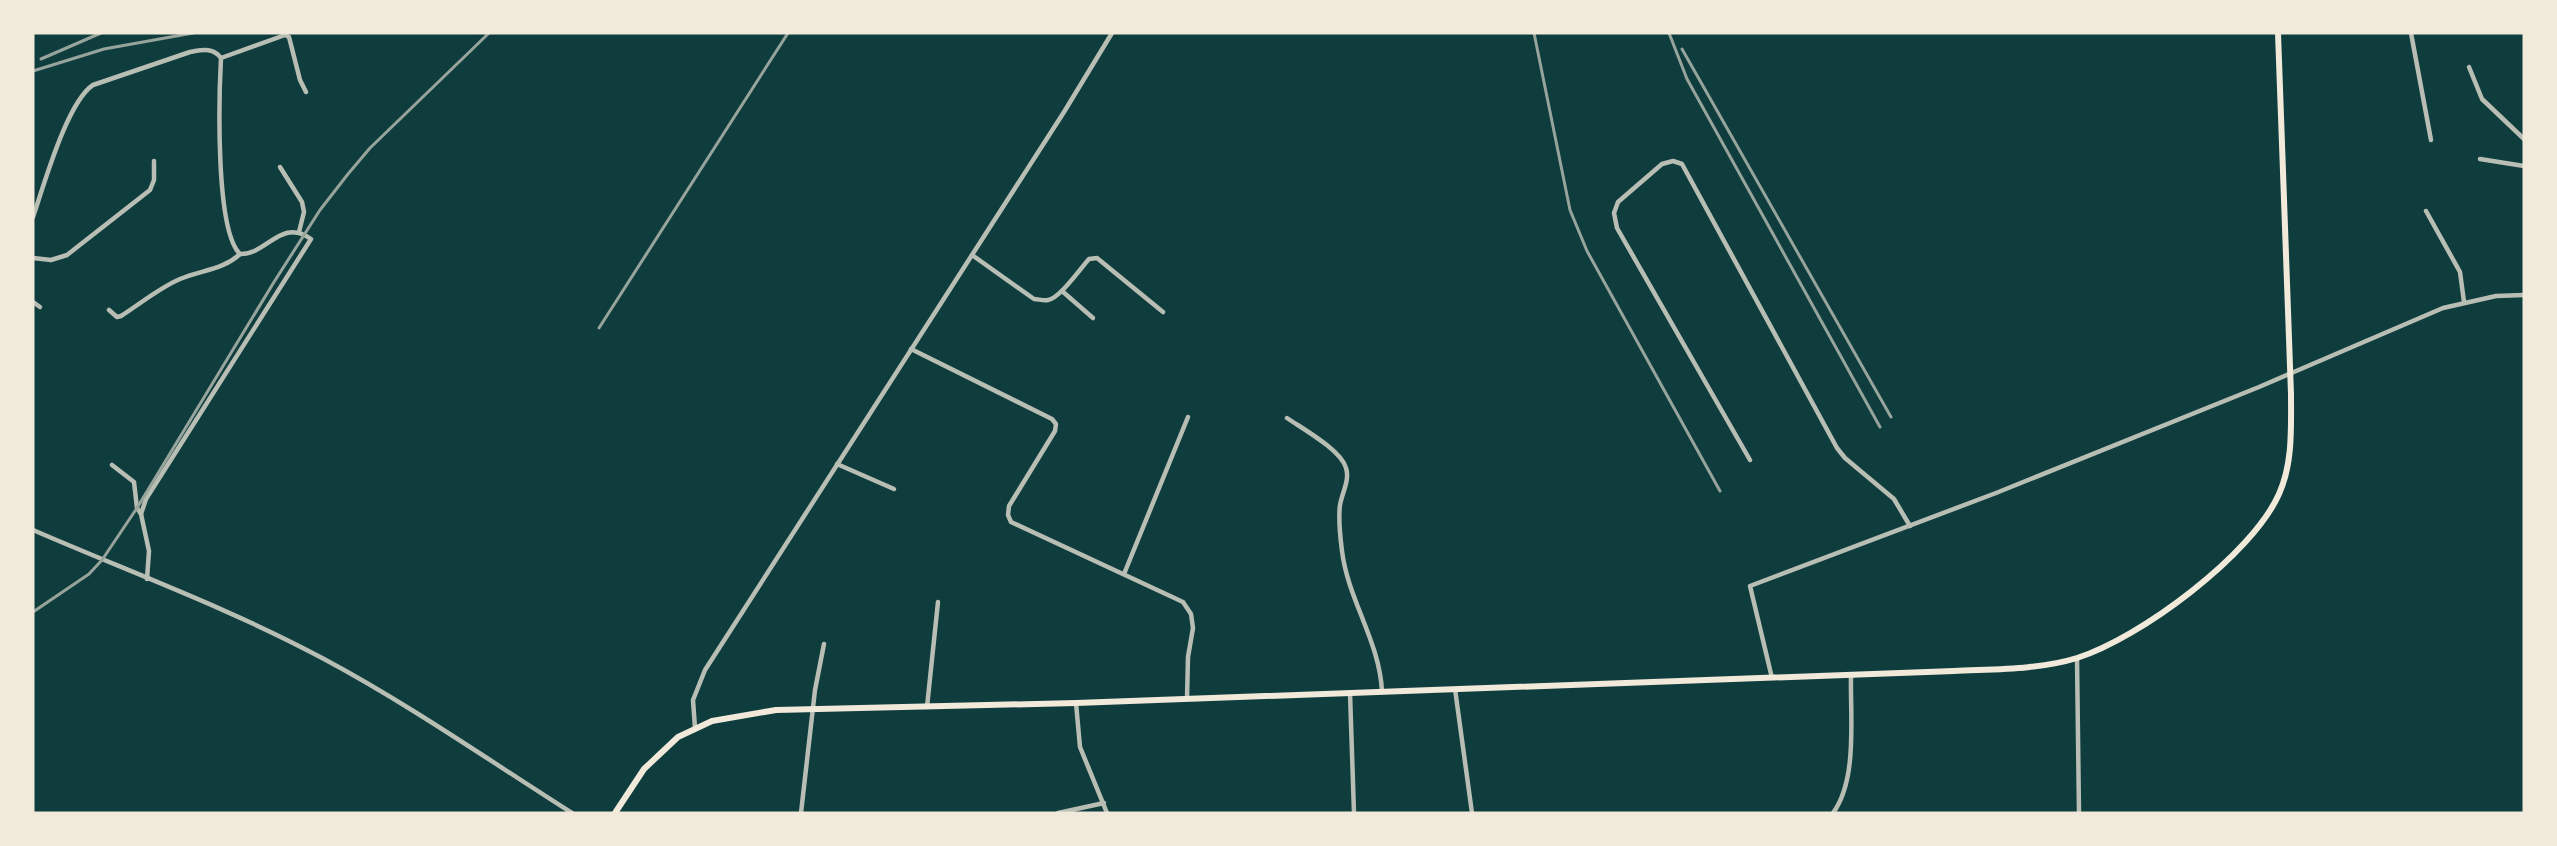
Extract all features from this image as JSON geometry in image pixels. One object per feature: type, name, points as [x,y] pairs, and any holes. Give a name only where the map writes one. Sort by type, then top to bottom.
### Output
[{"type":"main road","points":[[615,813],[644,769],[661,751],[695,728],[750,713],[813,708],[1076,703],[1851,675],[2021,667],[2055,664],[2077,658],[2126,634],[2176,602],[2236,552],[2264,519],[2280,493],[2287,470],[2291,436],[2278,33]]},
{"type":"street","points":[[695,728],[693,700],[705,670],[1064,112],[1112,33]]},
{"type":"street","points":[[2411,33],[2431,140]]},
{"type":"street","points":[[221,58],[285,35],[289,37],[300,80],[306,92]]},
{"type":"street","points":[[33,217],[63,131],[84,91],[93,85],[190,52],[206,49],[217,52],[221,58],[219,157],[231,239],[240,254]]},
{"type":"street","points":[[2469,68],[2482,99],[2524,139]]},
{"type":"street","points":[[2480,159],[2524,166]]},
{"type":"street","points":[[33,258],[51,260],[67,255],[150,190],[154,180],[154,161]]},
{"type":"street","points":[[1750,460],[1617,228],[1614,213],[1618,202],[1662,164],[1673,161],[1683,164],[1837,448],[1845,458],[1894,499],[1910,526]]},
{"type":"street","points":[[280,167],[302,202],[304,212],[299,232]]},
{"type":"street","points":[[2426,211],[2460,272],[2464,302]]},
{"type":"street","points":[[109,310],[121,316],[176,281],[230,263],[240,254],[248,254],[280,235],[299,232],[311,239],[146,499],[141,514]]},
{"type":"street","points":[[972,255],[1034,299],[1050,300],[1062,291],[1089,259],[1097,258],[1162,312]]},
{"type":"street","points":[[1062,291],[1093,318]]},
{"type":"street","points":[[1772,678],[1750,586],[1910,526],[2290,374],[2443,308],[2496,296],[2524,293]]},
{"type":"street","points":[[33,302],[40,307]]},
{"type":"street","points":[[911,349],[1052,419],[1056,424],[1055,431],[1009,506],[1008,515],[1011,522],[1183,602],[1191,614],[1193,628],[1187,666],[1186,699]]},
{"type":"street","points":[[1124,574],[1188,417]]},
{"type":"street","points":[[1287,418],[1330,449],[1341,459],[1346,468],[1347,480],[1340,505],[1339,528],[1342,554],[1349,581],[1377,656],[1382,692]]},
{"type":"street","points":[[112,465],[134,482],[137,508],[141,514],[149,551],[147,579]]},
{"type":"street","points":[[837,465],[894,489]]},
{"type":"street","points":[[33,530],[323,659],[412,710],[572,813]]},
{"type":"street","points":[[927,707],[938,602]]},
{"type":"street","points":[[801,813],[813,708],[824,644]]},
{"type":"street","points":[[2077,658],[2079,813]]},
{"type":"street","points":[[1833,813],[1842,801],[1849,768],[1851,675]]},
{"type":"street","points":[[1455,689],[1472,813]]},
{"type":"street","points":[[1350,693],[1354,813]]},
{"type":"street","points":[[1076,703],[1080,747],[1107,813]]},
{"type":"street","points":[[1058,813],[1104,803]]},
{"type":"railway","points":[[41,59],[101,33]]},
{"type":"railway","points":[[33,71],[104,49],[193,33]]},
{"type":"railway","points":[[33,612],[89,574],[102,560],[137,508],[274,282],[320,210],[348,174],[370,148],[489,33]]},
{"type":"railway","points":[[599,328],[788,33]]},
{"type":"railway","points":[[1534,33],[1570,210],[1587,251],[1720,491]]},
{"type":"railway","points":[[1669,33],[1687,79],[1880,427]]},
{"type":"railway","points":[[1682,49],[1891,417]]}]
